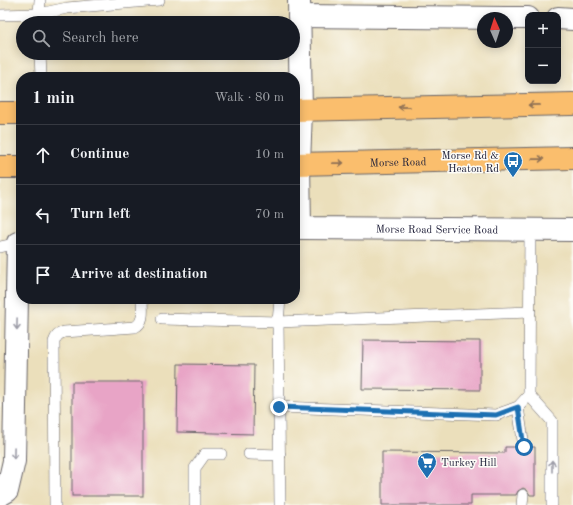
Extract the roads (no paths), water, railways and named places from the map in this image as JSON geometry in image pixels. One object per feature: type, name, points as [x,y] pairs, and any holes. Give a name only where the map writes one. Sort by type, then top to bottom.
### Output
[{"type":"main road","points":[[300,110],[573,104]]},
{"type":"main road","points":[[0,113],[16,113]]},
{"type":"main road","name":"Morse Road","points":[[300,164],[573,158]]},
{"type":"main road","points":[[0,167],[16,167]]},
{"type":"street","points":[[299,8],[477,17]]},
{"type":"street","points":[[513,18],[525,18]]},
{"type":"street","points":[[561,18],[573,18]]},
{"type":"street","name":"Morse Road Service Road","points":[[298,60],[298,72]]},
{"type":"street","name":"Morse Road Service Road","points":[[300,231],[573,230]]},
{"type":"street","points":[[0,495],[6,491],[14,461],[13,244]]},
{"type":"lane","points":[[40,0],[40,16]]},
{"type":"lane","points":[[45,16],[67,8],[110,2],[159,0]]},
{"type":"lane","points":[[0,15],[16,16]]},
{"type":"lane","points":[[40,60],[41,72]]},
{"type":"lane","points":[[279,407],[496,415],[518,407],[529,395],[530,230]]},
{"type":"lane","points":[[55,505],[54,342],[56,337],[59,333],[64,332],[135,327],[140,324],[142,320],[142,304]]},
{"type":"lane","points":[[280,304],[278,322],[280,505]]},
{"type":"lane","points":[[162,319],[278,322],[530,312]]},
{"type":"lane","points":[[529,395],[552,420],[552,505]]},
{"type":"lane","points":[[518,407],[524,447]]},
{"type":"lane","points":[[195,505],[195,468],[205,454],[221,454]]},
{"type":"lane","points":[[249,454],[280,455]]},
{"type":"place","name":"Morse Rd & Heaton Rd","points":[[513,178]]},
{"type":"place","name":"Turkey Hill","points":[[427,479]]}]
